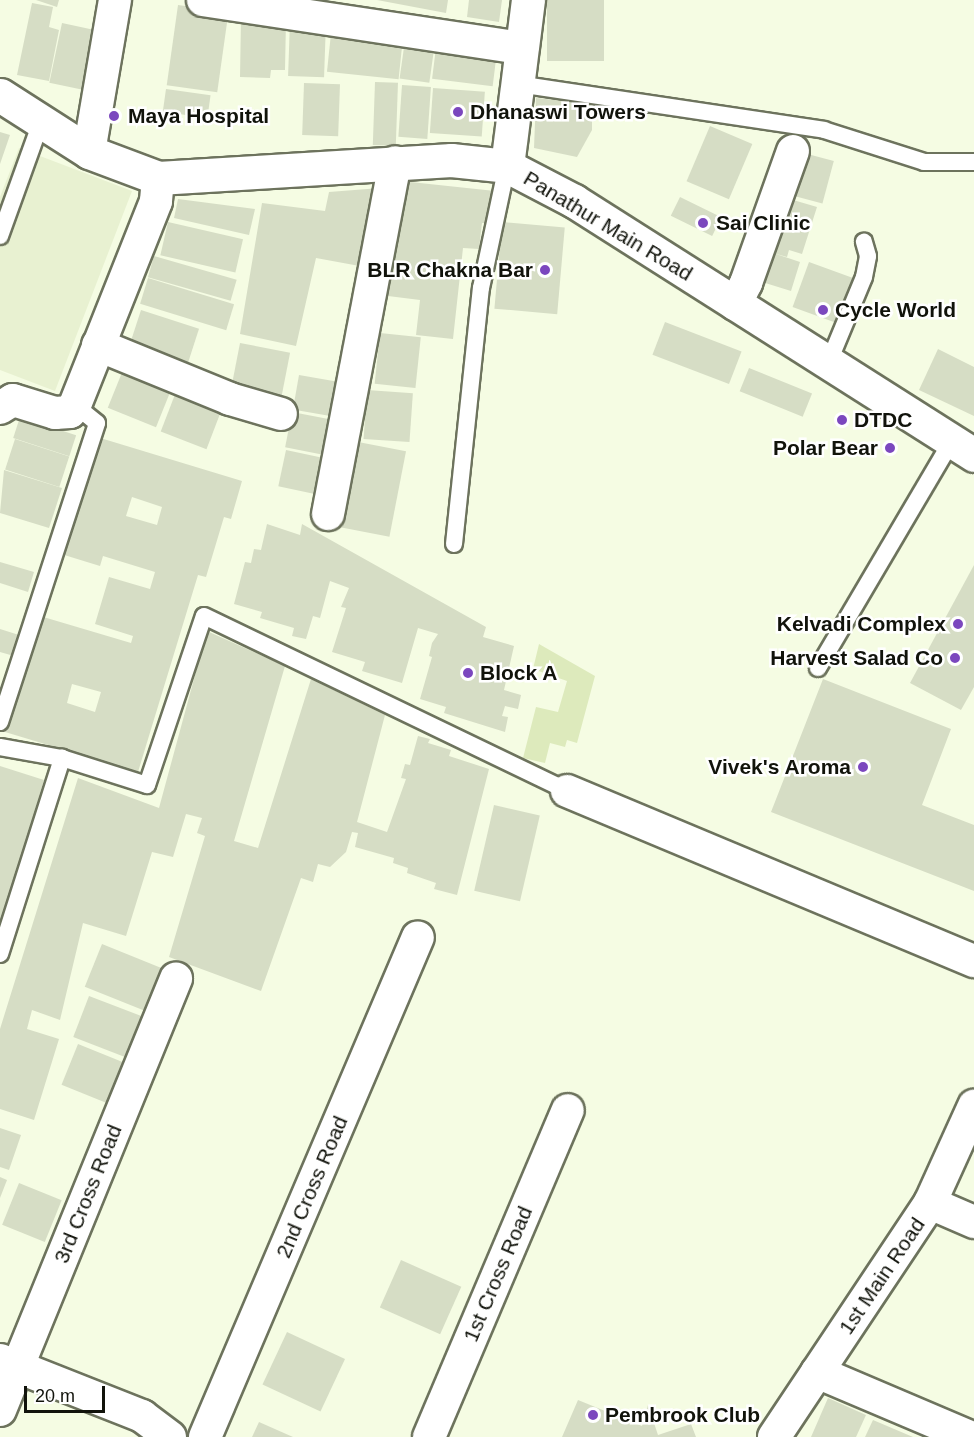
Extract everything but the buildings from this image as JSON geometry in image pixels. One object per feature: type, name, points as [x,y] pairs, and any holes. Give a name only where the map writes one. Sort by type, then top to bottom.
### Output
[{"type":"street","points":[[89,152],[115,0]]},
{"type":"street","points":[[203,0],[522,48]]},
{"type":"street","points":[[507,166],[528,0]]},
{"type":"street","name":"Panathur Main Road","points":[[0,95],[89,152],[158,178],[451,160],[507,166],[574,201],[963,448]]},
{"type":"street","points":[[735,304],[746,283],[793,151]]},
{"type":"street","points":[[328,514],[395,162]]},
{"type":"street","points":[[0,408],[13,400],[55,413],[70,412],[75,405],[156,201],[158,178]]},
{"type":"street","points":[[98,345],[230,399],[282,414]]},
{"type":"street","points":[[567,792],[974,961]]},
{"type":"street","name":"2nd Cross Road","points":[[205,1437],[418,937]]},
{"type":"street","name":"3rd Cross Road","points":[[0,1410],[9,1363],[176,978]]},
{"type":"street","name":"1st Main Road","points":[[774,1437],[930,1203],[974,1107]]},
{"type":"street","name":"1st Cross Road","points":[[429,1437],[568,1110]]},
{"type":"street","points":[[930,1203],[974,1222]]},
{"type":"street","points":[[9,1363],[142,1416],[170,1437]]},
{"type":"street","points":[[817,1372],[970,1437]]},
{"type":"lane","points":[[518,84],[824,130],[924,162],[974,162]]},
{"type":"lane","points":[[0,236],[6,203],[41,123]]},
{"type":"lane","points":[[454,544],[481,288],[507,166]]},
{"type":"lane","points":[[828,364],[864,277],[868,255],[864,242]]},
{"type":"lane","points":[[0,722],[98,423],[75,405]]},
{"type":"lane","points":[[818,668],[963,448]]},
{"type":"lane","points":[[0,747],[62,758],[147,785],[204,616],[567,792]]},
{"type":"lane","points":[[0,954],[62,758]]},
{"type":"shaded area","points":[[19,148],[132,191],[55,391],[0,370],[0,197]]},
{"type":"shaded area","points":[[539,644],[595,676],[577,743],[567,740],[565,747],[550,743],[545,763],[523,758],[536,707],[558,712],[567,681],[533,669]]},
{"type":"place","name":"Dhanaswi Towers","points":[[458,112]]},
{"type":"place","name":"Maya Hospital","points":[[114,116]]},
{"type":"place","name":"Sai Clinic","points":[[703,223]]},
{"type":"place","name":"BLR Chakna Bar","points":[[545,270]]},
{"type":"place","name":"Cycle World","points":[[823,310]]},
{"type":"place","name":"DTDC","points":[[842,420]]},
{"type":"place","name":"Polar Bear","points":[[890,448]]},
{"type":"place","name":"Kelvadi Complex","points":[[958,624]]},
{"type":"place","name":"Harvest Salad Co","points":[[955,658]]},
{"type":"place","name":"Block A","points":[[468,673]]},
{"type":"place","name":"Vivek's Aroma","points":[[863,767]]},
{"type":"place","name":"Pembrook Club","points":[[593,1415]]}]
